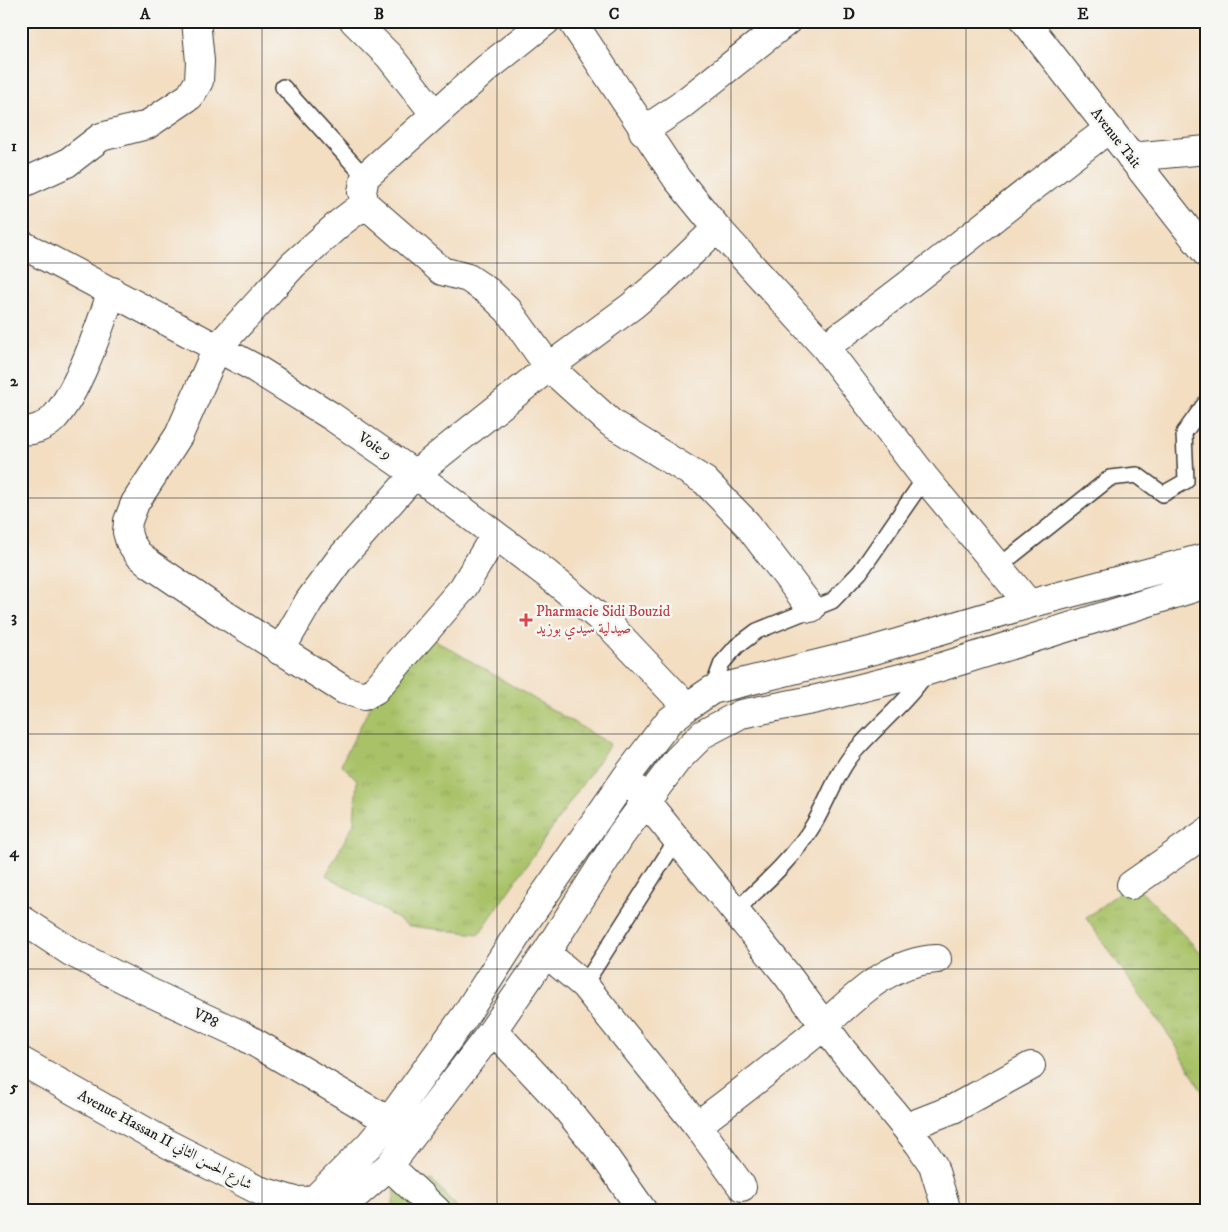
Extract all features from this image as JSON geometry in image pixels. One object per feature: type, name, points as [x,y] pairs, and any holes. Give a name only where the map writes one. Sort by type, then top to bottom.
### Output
[{"type":"street","points":[[354,21],[389,56],[434,113]]},
{"type":"street","points":[[546,21],[434,113],[365,177],[362,192],[366,204],[442,271],[468,278],[490,292],[508,310],[549,366],[611,423],[705,480],[747,524],[811,608]]},
{"type":"street","points":[[572,21],[643,131],[677,179],[717,228],[824,347],[925,478],[1029,604]]},
{"type":"street","points":[[643,131],[679,106],[787,21]]},
{"type":"street","name":"Avenue Tait","points":[[1025,21],[1207,254]]},
{"type":"street","points":[[21,184],[67,163],[101,137],[114,132],[147,125],[190,96],[198,81],[198,23]]},
{"type":"street","points":[[824,347],[881,307],[1024,192],[1109,129]]},
{"type":"street","points":[[1131,157],[1207,150]]},
{"type":"street","points":[[366,204],[340,223],[294,264],[217,348],[179,435],[135,504],[128,521],[127,532],[130,542],[138,554],[150,564],[280,651],[344,690],[364,696],[376,690],[463,588],[494,536]]},
{"type":"street","points":[[280,651],[310,601],[340,559],[415,474],[549,366],[632,306],[670,274],[717,228]]},
{"type":"street","name":"Voie 9","points":[[21,244],[112,291],[282,384],[415,474],[494,536],[547,574],[613,628],[687,706]]},
{"type":"street","points":[[21,430],[40,428],[52,420],[62,407],[80,373],[112,291]]},
{"type":"street","points":[[313,1201],[370,1144],[389,1121],[465,1016],[528,918],[627,776],[668,722],[687,706],[712,690],[926,636],[1029,604],[1207,557]]},
{"type":"street","name":"Avenue Hassan II شارع الحسن الثاني","points":[[21,1061],[168,1144],[258,1190],[295,1201],[340,1200],[357,1194],[389,1166],[492,1030],[546,953],[621,835],[677,760],[703,734],[741,714],[817,699],[928,671],[1207,584]]},
{"type":"street","points":[[926,636],[928,671]]},
{"type":"street","points":[[627,776],[645,802],[788,975],[824,1026],[907,1128],[933,1165],[947,1211]]},
{"type":"street","points":[[1131,885],[1207,832]]},
{"type":"street","name":"VP8","points":[[21,919],[71,952],[242,1035],[389,1121]]},
{"type":"street","points":[[546,953],[584,985],[697,1125],[742,1187]]},
{"type":"street","points":[[697,1125],[824,1026],[854,998],[885,975],[919,959],[937,959]]},
{"type":"street","points":[[492,1030],[565,1107],[600,1150],[643,1211]]},
{"type":"street","points":[[907,1128],[953,1109],[1030,1066]]},
{"type":"street","points":[[389,1166],[437,1211]]},
{"type":"lane","points":[[283,87],[365,177]]},
{"type":"lane","points":[[998,567],[1110,478],[1137,475],[1163,494],[1186,481],[1184,433],[1207,401]]},
{"type":"lane","points":[[712,690],[722,663],[737,646],[757,631],[832,600],[860,572],[925,478]]},
{"type":"lane","points":[[735,912],[776,873],[796,849],[814,824],[842,769],[855,751],[900,706],[928,671]]},
{"type":"lane","points":[[584,985],[676,839]]},
{"type":"green space","points":[[432,638],[610,744],[479,934],[409,926],[326,875],[354,823],[357,780],[341,764],[372,703]]},
{"type":"green space","points":[[1133,882],[1207,959],[1207,1100],[1175,1044],[1086,918]]},
{"type":"green space","points":[[432,1180],[461,1211],[392,1211],[395,1190]]},
{"type":"place","name":"Pharmacie Sidi Bouzid صيدلية سيدي بوزيد","points":[[526,620]]}]
